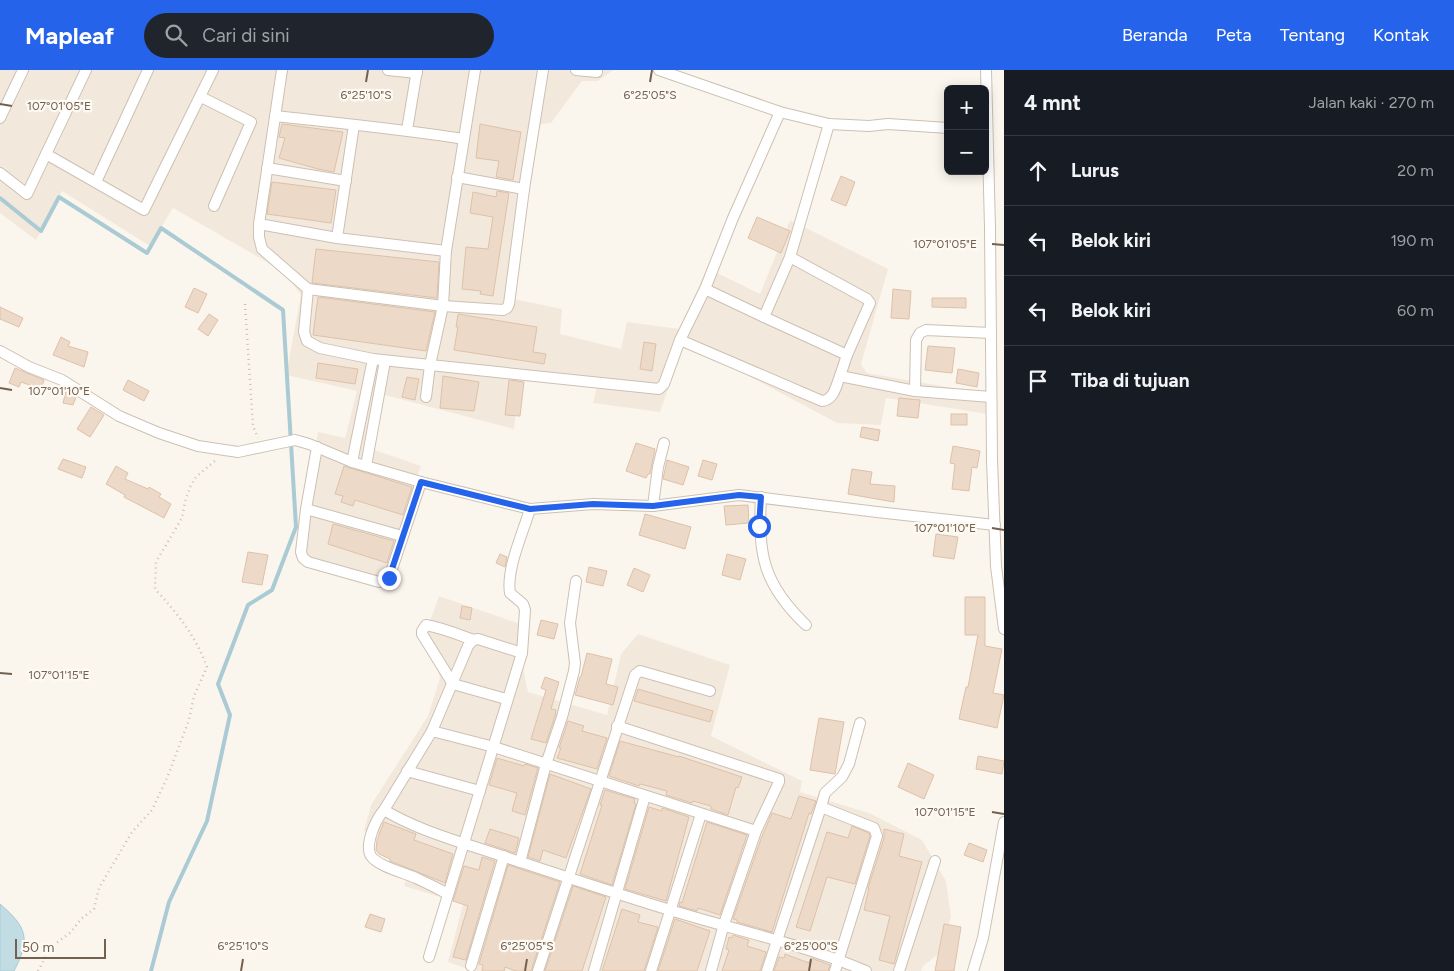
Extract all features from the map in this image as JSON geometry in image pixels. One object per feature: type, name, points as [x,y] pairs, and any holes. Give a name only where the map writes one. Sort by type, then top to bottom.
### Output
[{"type":"street","points":[[0,118],[3,101],[23,70]]},
{"type":"street","points":[[0,173],[27,194],[86,70]]},
{"type":"street","points":[[96,182],[148,70]]},
{"type":"street","points":[[46,154],[144,210],[213,70]]},
{"type":"street","points":[[282,70],[266,168],[259,237],[262,249],[308,289],[443,306],[503,310],[509,304],[524,189],[543,70]]},
{"type":"street","points":[[388,70],[417,72],[408,130]]},
{"type":"street","points":[[426,397],[430,365],[443,306],[446,251],[475,70]]},
{"type":"street","points":[[576,70],[600,70]]},
{"type":"street","points":[[659,70],[780,112],[829,124],[869,126],[888,124],[944,128]]},
{"type":"street","points":[[986,70],[986,130]]},
{"type":"street","points":[[201,97],[251,122],[214,206]]},
{"type":"street","points":[[308,289],[304,332],[307,341],[320,348],[385,362],[659,389],[664,384],[680,340],[705,289],[733,218],[780,112]]},
{"type":"street","points":[[275,116],[408,130],[464,139]]},
{"type":"street","points":[[764,317],[790,257],[829,124]]},
{"type":"street","points":[[337,238],[354,125]]},
{"type":"street","points":[[266,168],[346,181]]},
{"type":"street","points":[[988,175],[996,566],[1002,592],[1004,629]]},
{"type":"street","points":[[457,177],[524,189]]},
{"type":"street","points":[[260,224],[337,238],[446,251]]},
{"type":"street","points":[[680,340],[822,401],[828,401],[832,397],[870,303],[867,298],[790,257]]},
{"type":"street","points":[[705,289],[847,356]]},
{"type":"street","points":[[915,390],[916,340],[920,332],[926,330],[991,333]]},
{"type":"street","points":[[0,351],[62,380],[119,416],[159,433],[198,446],[238,452],[295,440],[352,462],[421,482],[530,509],[593,504],[653,506],[739,495],[995,524]]},
{"type":"street","points":[[352,462],[373,359]]},
{"type":"street","points":[[366,466],[385,362]]},
{"type":"street","points":[[840,376],[915,390],[991,397]]},
{"type":"street","points":[[653,506],[658,467],[664,442]]},
{"type":"street","points":[[317,447],[306,509],[301,552],[303,558],[308,562],[379,582],[389,578],[421,482]]},
{"type":"street","points":[[761,497],[759,526],[765,569],[785,603],[806,625]]},
{"type":"street","points":[[306,509],[402,536]]},
{"type":"street","points":[[429,957],[494,747],[506,699],[515,678],[522,652],[525,610],[523,604],[510,593],[509,588],[513,561],[530,509]]},
{"type":"street","points":[[520,862],[546,764],[563,713],[575,663],[570,623],[576,581]]},
{"type":"street","points":[[506,699],[453,684],[422,634],[422,631],[426,625],[452,631],[473,640],[478,639],[522,652]]},
{"type":"street","points":[[448,894],[375,861],[370,855],[368,848],[375,822],[432,731],[468,646],[473,640]]},
{"type":"street","points":[[538,971],[634,675],[640,671],[710,691]]},
{"type":"street","points":[[767,971],[825,793],[842,776],[849,764],[860,723]]},
{"type":"street","points":[[617,726],[779,779],[756,831],[724,924],[711,971]]},
{"type":"street","points":[[432,731],[494,747],[756,831]]},
{"type":"street","points":[[406,771],[480,791]]},
{"type":"street","points":[[594,971],[645,796]]},
{"type":"street","points":[[821,807],[874,828],[876,832],[876,842],[835,971]]},
{"type":"street","points":[[384,810],[400,819],[463,843],[670,910],[724,924],[838,959],[866,971]]},
{"type":"street","points":[[651,971],[701,814]]},
{"type":"street","points":[[972,971],[983,938],[1004,822]]},
{"type":"street","points":[[472,966],[504,856]]},
{"type":"street","points":[[899,971],[935,861]]},
{"type":"path","points":[[245,304],[253,426],[262,448]]},
{"type":"path","points":[[38,971],[51,948],[71,932],[81,918],[94,909],[99,888],[132,832],[152,810],[167,778],[189,720],[194,696],[207,667],[189,630],[155,589],[156,562],[163,547],[178,528],[190,487],[196,477],[217,459],[238,452]]},
{"type":"shaded area","points":[[0,70],[613,70],[598,81],[582,81],[551,123],[534,125],[505,297],[562,309],[560,334],[621,349],[627,322],[680,329],[707,268],[760,294],[790,220],[888,269],[861,364],[867,373],[987,394],[988,414],[886,398],[881,425],[837,423],[685,342],[660,412],[593,403],[597,387],[520,374],[514,429],[381,394],[369,448],[421,466],[381,583],[304,560],[309,486],[318,432],[345,438],[357,391],[286,375],[301,295],[284,272],[173,208],[150,246],[62,191],[36,240],[0,213]]},
{"type":"shaded area","points":[[439,596],[526,626],[523,668],[528,692],[607,715],[621,654],[638,634],[730,665],[711,736],[802,781],[800,792],[869,813],[922,840],[946,881],[951,917],[940,953],[923,966],[921,971],[473,971],[448,962],[463,904],[404,886],[416,846],[364,831],[371,805],[428,716],[440,678],[427,630]]},
{"type":"water","points":[[0,904],[16,920],[24,934],[23,950],[14,971],[0,971]]},
{"type":"building","points":[[282,124],[343,132],[334,172],[279,158],[285,138],[279,137]]},
{"type":"building","points":[[480,124],[521,132],[513,180],[496,177],[499,161],[476,158]]},
{"type":"building","points":[[841,176],[855,182],[846,206],[831,200]]},
{"type":"building","points":[[272,182],[336,190],[331,223],[267,214]]},
{"type":"building","points":[[497,191],[509,193],[493,296],[480,294],[481,291],[462,289],[466,247],[488,249],[493,217],[470,213],[473,192],[496,197]]},
{"type":"building","points":[[757,217],[790,231],[781,253],[748,238]]},
{"type":"building","points":[[316,249],[439,262],[437,298],[312,283]]},
{"type":"building","points":[[194,288],[207,294],[198,313],[185,307]]},
{"type":"building","points":[[893,289],[911,291],[909,319],[891,318]]},
{"type":"building","points":[[318,297],[435,312],[426,351],[313,335]]},
{"type":"building","points":[[932,298],[966,298],[966,308],[932,307]]},
{"type":"building","points":[[0,307],[23,318],[19,327],[0,319]]},
{"type":"building","points":[[209,314],[218,320],[208,336],[198,329]]},
{"type":"building","points":[[458,314],[537,327],[533,352],[546,354],[544,364],[454,350]]},
{"type":"building","points":[[61,337],[70,342],[68,346],[88,352],[84,367],[53,355]]},
{"type":"building","points":[[644,342],[656,344],[652,371],[640,369]]},
{"type":"building","points":[[928,346],[955,348],[952,373],[925,370]]},
{"type":"building","points":[[318,363],[358,369],[355,384],[316,378]]},
{"type":"building","points":[[15,368],[44,380],[41,389],[21,382],[19,387],[9,383]]},
{"type":"building","points":[[958,369],[979,373],[977,387],[956,383]]},
{"type":"building","points":[[443,376],[479,382],[474,411],[440,408]]},
{"type":"building","points":[[407,377],[419,379],[415,400],[402,397]]},
{"type":"building","points":[[128,380],[149,391],[144,401],[123,390]]},
{"type":"building","points":[[509,380],[524,382],[520,416],[505,415]]},
{"type":"building","points":[[66,391],[76,397],[73,405],[63,403]]},
{"type":"building","points":[[899,398],[920,400],[918,418],[897,416]]},
{"type":"building","points":[[91,407],[104,415],[90,437],[77,429]]},
{"type":"building","points":[[951,414],[967,414],[967,425],[951,425]]},
{"type":"building","points":[[862,427],[880,430],[878,441],[860,437]]},
{"type":"building","points":[[636,443],[655,449],[650,474],[646,478],[626,471]]},
{"type":"building","points":[[953,446],[980,451],[977,468],[972,467],[969,491],[952,489],[955,464],[950,463]]},
{"type":"building","points":[[63,459],[86,467],[82,478],[58,469]]},
{"type":"building","points":[[667,460],[689,467],[683,485],[663,479]]},
{"type":"building","points":[[703,460],[717,464],[712,480],[698,476]]},
{"type":"building","points":[[116,466],[128,473],[125,479],[148,489],[149,487],[161,494],[159,497],[171,504],[164,518],[124,497],[125,495],[106,484]]},
{"type":"building","points":[[344,466],[412,487],[403,515],[355,500],[353,506],[341,502],[343,496],[335,494]]},
{"type":"building","points":[[852,469],[872,472],[870,484],[895,486],[894,502],[848,494]]},
{"type":"building","points":[[748,505],[749,523],[726,525],[724,506]]},
{"type":"building","points":[[645,514],[691,527],[685,549],[639,535]]},
{"type":"building","points":[[333,524],[394,541],[387,563],[328,544]]},
{"type":"building","points":[[936,534],[958,537],[954,559],[933,556]]},
{"type":"building","points":[[248,552],[268,555],[262,585],[242,582]]},
{"type":"building","points":[[500,554],[507,557],[505,567],[496,563]]},
{"type":"building","points":[[727,554],[746,559],[740,580],[722,575]]},
{"type":"building","points":[[589,567],[607,571],[603,586],[586,582]]},
{"type":"building","points":[[634,568],[650,575],[643,592],[627,585]]},
{"type":"building","points":[[965,597],[985,597],[985,646],[1002,649],[993,693],[1004,695],[997,728],[959,719],[966,687],[968,687],[978,635],[965,635]]},
{"type":"building","points":[[462,606],[472,608],[470,620],[460,618]]},
{"type":"building","points":[[541,620],[558,624],[554,639],[537,635]]},
{"type":"building","points":[[587,653],[612,659],[606,684],[618,687],[613,705],[575,695]]},
{"type":"building","points":[[545,677],[559,682],[551,709],[556,710],[555,716],[546,743],[531,739],[546,690],[541,688]]},
{"type":"building","points":[[638,689],[713,711],[710,722],[634,701]]},
{"type":"building","points":[[819,718],[844,722],[835,774],[810,770]]},
{"type":"building","points":[[568,721],[584,726],[582,731],[607,738],[597,769],[557,758]]},
{"type":"building","points":[[620,741],[679,756],[742,777],[738,788],[736,787],[728,815],[711,809],[711,806],[693,801],[692,803],[666,795],[667,791],[640,784],[639,786],[609,776]]},
{"type":"building","points":[[978,756],[1004,761],[1002,774],[976,769]]},
{"type":"building","points":[[497,758],[538,768],[525,815],[512,811],[517,793],[489,785]]},
{"type":"building","points":[[908,763],[934,775],[924,799],[898,787]]},
{"type":"building","points":[[550,774],[591,789],[566,858],[543,850],[540,861],[528,857]]},
{"type":"building","points":[[605,790],[635,799],[634,803],[636,804],[612,885],[580,874]]},
{"type":"building","points":[[799,796],[816,801],[811,814],[809,813],[772,932],[737,922],[737,920],[733,919],[772,813],[791,819]]},
{"type":"building","points":[[649,807],[662,811],[662,808],[689,817],[666,901],[625,889]]},
{"type":"building","points":[[384,822],[416,834],[414,840],[453,854],[445,883],[390,861],[390,859],[379,854],[376,850],[377,840]]},
{"type":"building","points":[[707,822],[747,835],[720,915],[698,908],[697,911],[679,906],[680,902],[682,903]]},
{"type":"building","points":[[852,826],[869,833],[870,836],[855,884],[827,877],[810,931],[796,927],[827,832],[848,838]]},
{"type":"building","points":[[490,829],[519,838],[515,853],[485,843]]},
{"type":"building","points":[[884,829],[904,834],[899,856],[922,862],[894,964],[879,960],[890,916],[864,910],[868,888],[884,838]]},
{"type":"building","points":[[969,843],[987,850],[983,862],[964,855]]},
{"type":"building","points":[[482,857],[495,861],[466,960],[453,957],[468,906],[453,901],[464,866],[479,870]]},
{"type":"building","points":[[508,865],[560,882],[531,971],[516,971],[505,967],[504,971],[482,971],[483,965],[479,964]]},
{"type":"building","points":[[573,886],[606,897],[582,971],[545,971]]},
{"type":"building","points":[[622,909],[640,915],[638,922],[658,927],[644,971],[602,971]]},
{"type":"building","points":[[370,914],[385,919],[381,932],[365,927]]},
{"type":"building","points":[[675,919],[710,931],[697,971],[658,971]]},
{"type":"building","points":[[944,924],[961,927],[954,971],[935,971]]},
{"type":"building","points":[[733,935],[749,940],[747,946],[766,952],[760,971],[722,971],[729,950],[726,949],[729,937],[732,938]]},
{"type":"building","points":[[785,954],[809,963],[811,958],[830,965],[828,971],[774,971],[779,957],[784,958]]},
{"type":"waterway","points":[[0,198],[41,231],[59,197],[147,253],[161,228],[283,310],[296,527],[272,590],[248,605],[218,684],[230,715],[207,821],[169,902],[151,971]]},
{"type":"route","points":[[389,578],[421,482],[530,509],[593,504],[653,506],[739,495],[761,497],[759,526]]}]
